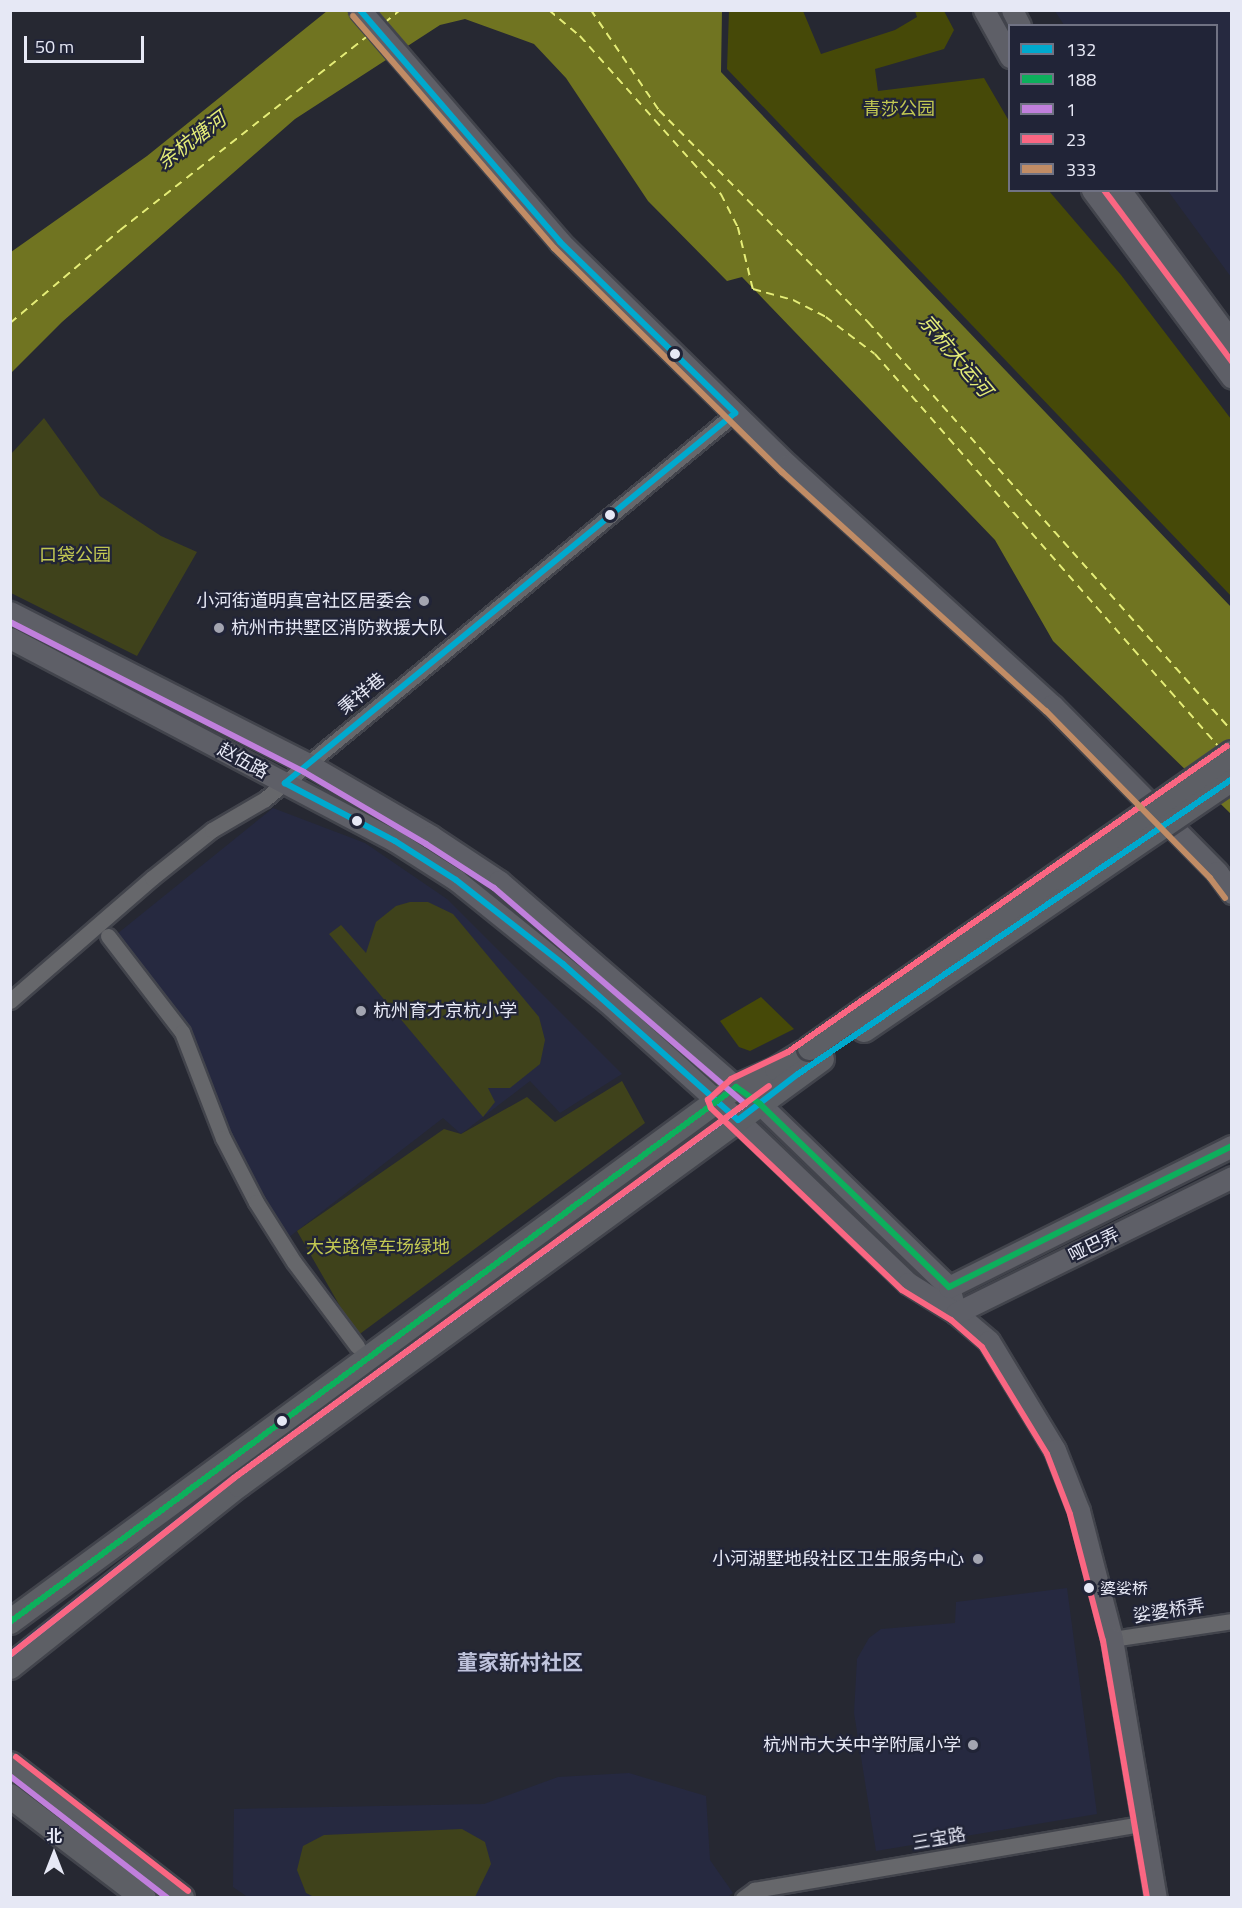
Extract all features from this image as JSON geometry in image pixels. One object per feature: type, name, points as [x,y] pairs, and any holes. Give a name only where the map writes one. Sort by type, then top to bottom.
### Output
[{"type":"main road","points":[[360,10],[560,242],[735,413],[1020,674],[1135,787],[1217,872],[1232,893]]},
{"type":"main road","points":[[984,10],[1008,53]]},
{"type":"main road","points":[[1012,10],[1019,24]]},
{"type":"main road","points":[[1093,192],[1232,378]]},
{"type":"main road","points":[[1121,192],[1232,342]]},
{"type":"main road","name":"赵伍路","points":[[10,612],[308,764],[499,881],[727,1094]]},
{"type":"main road","name":"赵伍路","points":[[10,638],[395,841],[456,880],[727,1094]]},
{"type":"main road","points":[[10,1667],[239,1485],[760,1104],[816,1053],[1232,753]]},
{"type":"main road","points":[[10,1622],[727,1094],[816,1053],[1232,779]]},
{"type":"main road","points":[[727,1094],[760,1104],[949,1287],[956,1313]]},
{"type":"main road","points":[[727,1094],[738,1119],[908,1283],[956,1313],[989,1341],[1055,1450],[1079,1511],[1112,1639],[1156,1898]]},
{"type":"main road","name":"哑巴弄","points":[[949,1287],[1232,1146]]},
{"type":"main road","name":"哑巴弄","points":[[956,1313],[1232,1177]]},
{"type":"main road","points":[[10,1764],[182,1898]]},
{"type":"main road","points":[[10,1796],[144,1898]]},
{"type":"street","name":"秉祥巷","points":[[10,1000],[212,830],[285,783],[735,413]]},
{"type":"street","points":[[108,936],[182,1032],[223,1137],[256,1202],[294,1262],[357,1346]]},
{"type":"street","name":"娑婆桥弄","points":[[1112,1639],[1232,1621]]},
{"type":"street","name":"三宝路","points":[[743,1898],[754,1890],[1144,1823]]},
{"type":"shaded area","points":[[1055,11],[1231,11],[1231,277],[1169,192],[1218,192],[1218,24],[1063,24]]},
{"type":"shaded area","name":"杭州育才京杭小学","points":[[273,808],[365,843],[447,899],[622,1074],[560,1113],[530,1081],[461,1134],[443,1118],[284,1241],[150,987],[117,934]]},
{"type":"shaded area","name":"杭州市大关中学附属小学","points":[[1067,1588],[1097,1814],[876,1851],[854,1713],[857,1659],[869,1638],[881,1629],[955,1623],[956,1602]]},
{"type":"shaded area","points":[[629,1773],[706,1796],[710,1860],[733,1893],[726,1898],[249,1898],[233,1887],[234,1809],[484,1804],[558,1777]]},
{"type":"green space","name":"青莎公园","points":[[729,11],[803,11],[821,54],[895,30],[917,17],[915,11],[944,11],[954,30],[944,49],[875,69],[878,91],[984,78],[1008,119],[1008,192],[1050,192],[1121,275],[1231,419],[1231,596],[727,69]]},
{"type":"green space","name":"口袋公园","points":[[44,418],[100,496],[161,536],[197,552],[137,656],[11,593],[11,454]]},
{"type":"green space","points":[[410,902],[428,902],[453,914],[539,1017],[545,1040],[540,1064],[510,1088],[488,1088],[495,1102],[483,1117],[329,934],[341,925],[366,953],[376,922],[396,906]]},
{"type":"green space","points":[[761,997],[794,1029],[750,1051],[739,1047],[720,1021]]},
{"type":"green space","name":"大关路停车场绿地","points":[[622,1081],[645,1123],[357,1336],[297,1231],[444,1129],[461,1134],[527,1097],[555,1122]]},
{"type":"green space","points":[[462,1829],[485,1842],[491,1864],[475,1897],[314,1897],[306,1893],[297,1870],[303,1846],[324,1835]]},
{"type":"water","points":[[327,11],[722,11],[721,72],[1231,607],[1231,814],[1053,641],[995,540],[742,277],[727,281],[648,201],[566,78],[534,44],[465,19],[440,25],[295,119],[62,322],[11,373],[11,252],[147,156]]},
{"type":"ferry route","points":[[384,23],[400,10]]},
{"type":"ferry route","points":[[549,10],[580,36],[721,194],[738,227],[753,289],[793,300],[826,317],[875,354],[1219,747]]},
{"type":"ferry route","points":[[591,10],[659,110],[868,322],[1232,731]]},
{"type":"ferry route","points":[[10,323],[120,230],[369,35]]},
{"type":"transit line","name":"132","points":[[360,10],[560,242],[735,413]]},
{"type":"transit line","name":"333","points":[[353,16],[554,248],[782,472],[1046,711],[1210,878],[1225,898]]},
{"type":"transit line","name":"23","points":[[1105,192],[1232,362]]},
{"type":"transit line","name":"132","points":[[735,413],[285,783],[395,841],[456,880],[563,964],[738,1120],[798,1074],[1232,779]]},
{"type":"transit line","name":"1","points":[[10,622],[304,772],[426,844],[494,888],[745,1104],[234,1478],[10,1655]]},
{"type":"transit line","name":"23","points":[[1147,1898],[1103,1641],[1070,1514],[1047,1454],[982,1347],[951,1320],[902,1290],[711,1108],[708,1100],[731,1079],[788,1052],[1227,746]]},
{"type":"transit line","name":"23","points":[[10,1655],[234,1478],[769,1086]]},
{"type":"transit line","name":"188","points":[[10,1622],[736,1087],[760,1104],[949,1287],[1232,1146]]},
{"type":"transit line","name":"23","points":[[16,1757],[188,1891]]},
{"type":"transit line","name":"1","points":[[10,1776],[167,1898]]},
{"type":"place","name":"小河街道明真宫社区居委会","points":[[424,601]]},
{"type":"place","name":"杭州市拱墅区消防救援大队","points":[[219,628]]},
{"type":"place","name":"杭州育才京杭小学","points":[[361,1011]]},
{"type":"place","name":"小河湖墅地段社区卫生服务中心","points":[[978,1559]]},
{"type":"place","name":"婆娑桥","points":[[1089,1588]]},
{"type":"place","name":"杭州市大关中学附属小学","points":[[973,1745]]},
{"type":"district","name":"董家新村社区","points":[[520,1662]]},
{"type":"water label","name":"余杭塘河","points":[[191,140]]},
{"type":"water label","name":"京杭大运河","points":[[956,355]]}]
